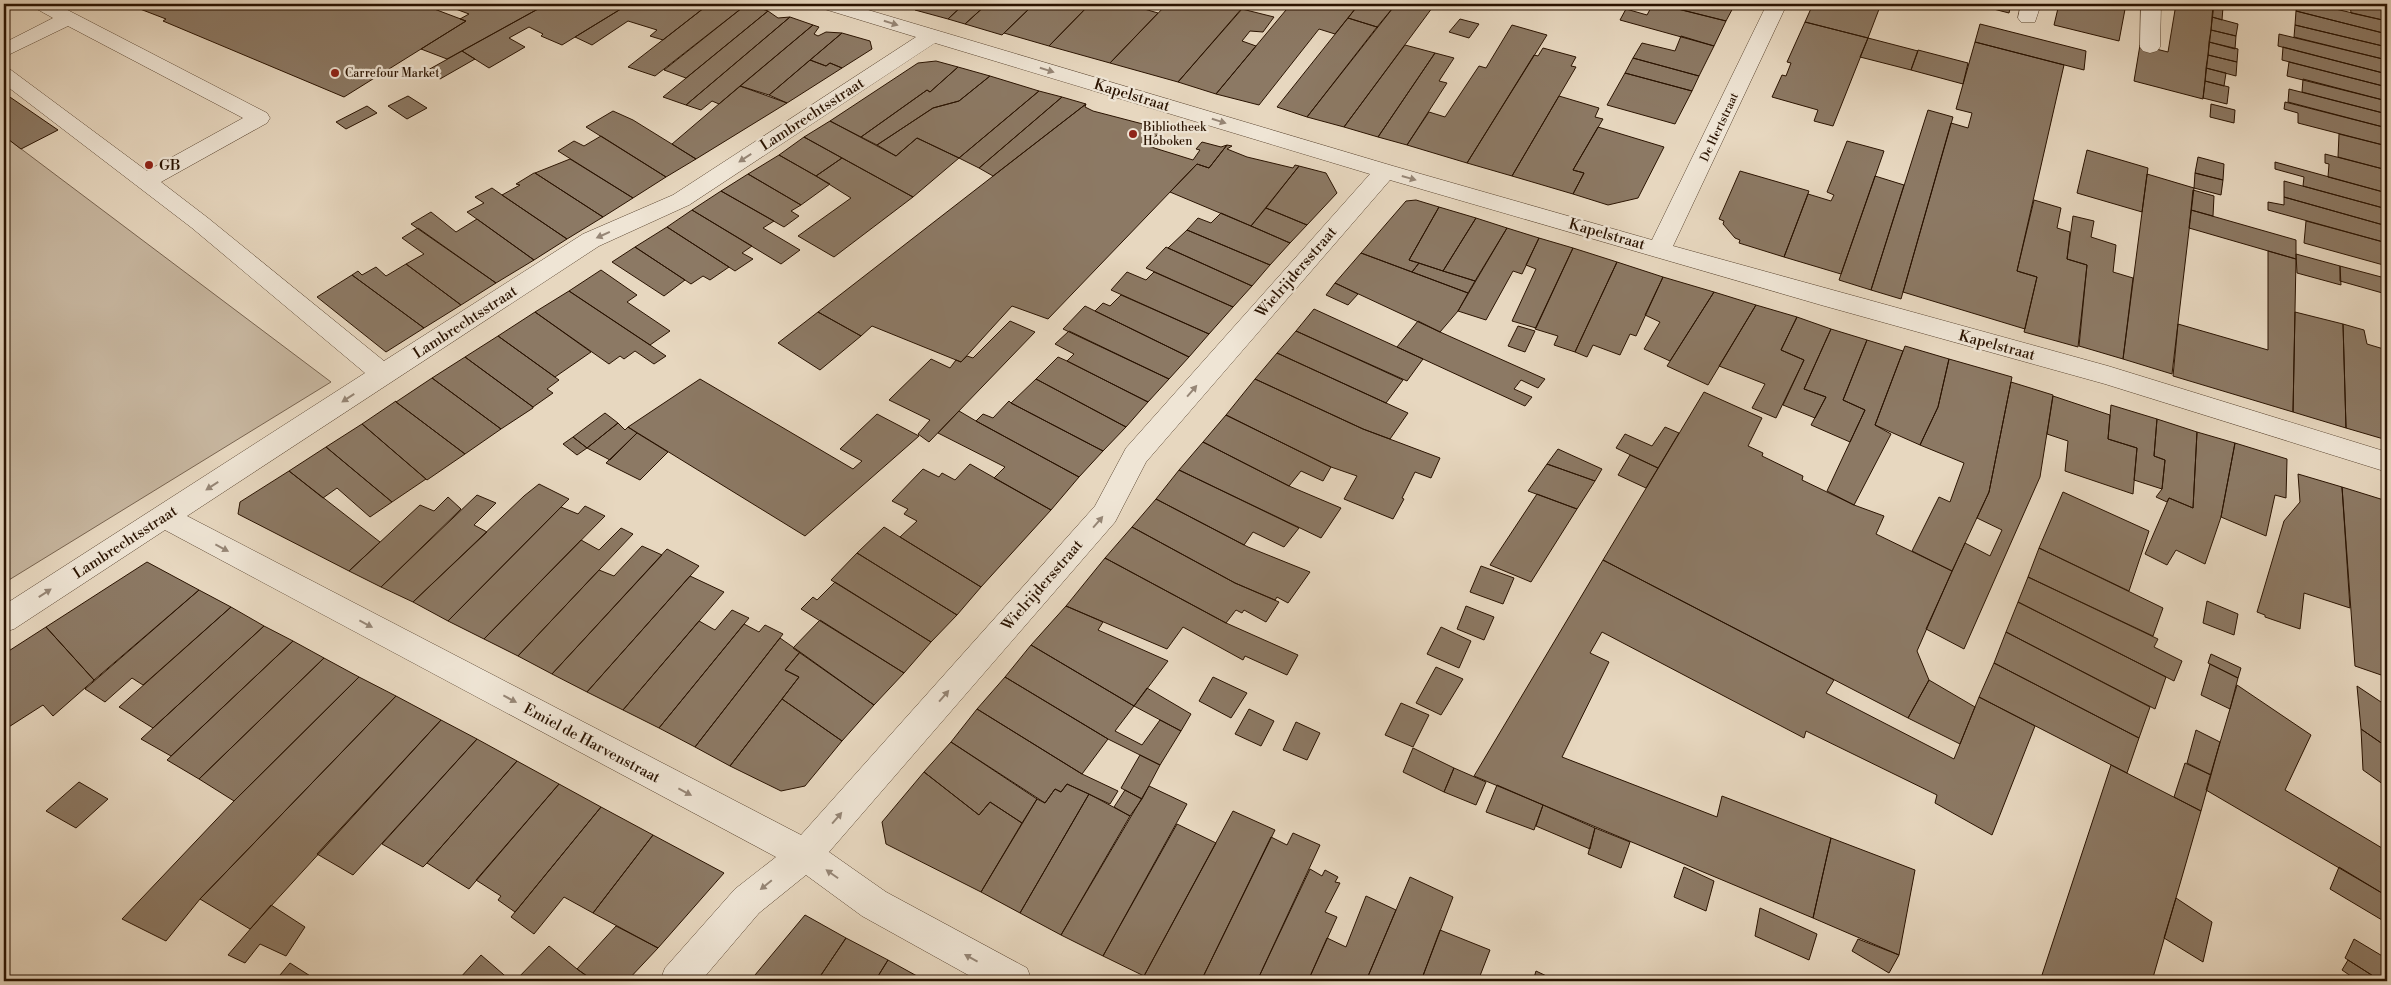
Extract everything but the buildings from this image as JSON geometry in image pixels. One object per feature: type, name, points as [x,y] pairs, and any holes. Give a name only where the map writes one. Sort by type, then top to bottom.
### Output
[{"type":"street","points":[[42,4],[259,118],[145,182]]},
{"type":"street","name":"Kapelstraat","points":[[828,4],[1384,171],[1821,296],[2108,375],[2387,462]]},
{"type":"street","name":"De Hertstraat","points":[[1660,249],[1777,4]]},
{"type":"street","points":[[2150,47],[2151,4]]},
{"type":"street","points":[[4,50],[68,18]]},
{"type":"street","name":"Lambrechtsstraat","points":[[4,620],[591,240],[681,200],[933,36]]},
{"type":"street","points":[[4,74],[200,223],[383,374]]},
{"type":"street","name":"Wielrijdersstraat","points":[[678,981],[747,900],[804,855],[1104,514],[1136,455],[1384,171]]},
{"type":"street","name":"Emiel de Harvenstraat","points":[[164,517],[804,855],[874,904],[1014,981]]},
{"type":"shaded area","points":[[4,136],[331,382],[4,583]]},
{"type":"place","name":"Carrefour Market","points":[[335,73]]},
{"type":"place","name":"Bibliotheek Hoboken","points":[[1133,134]]},
{"type":"place","name":"GB","points":[[149,165]]}]
